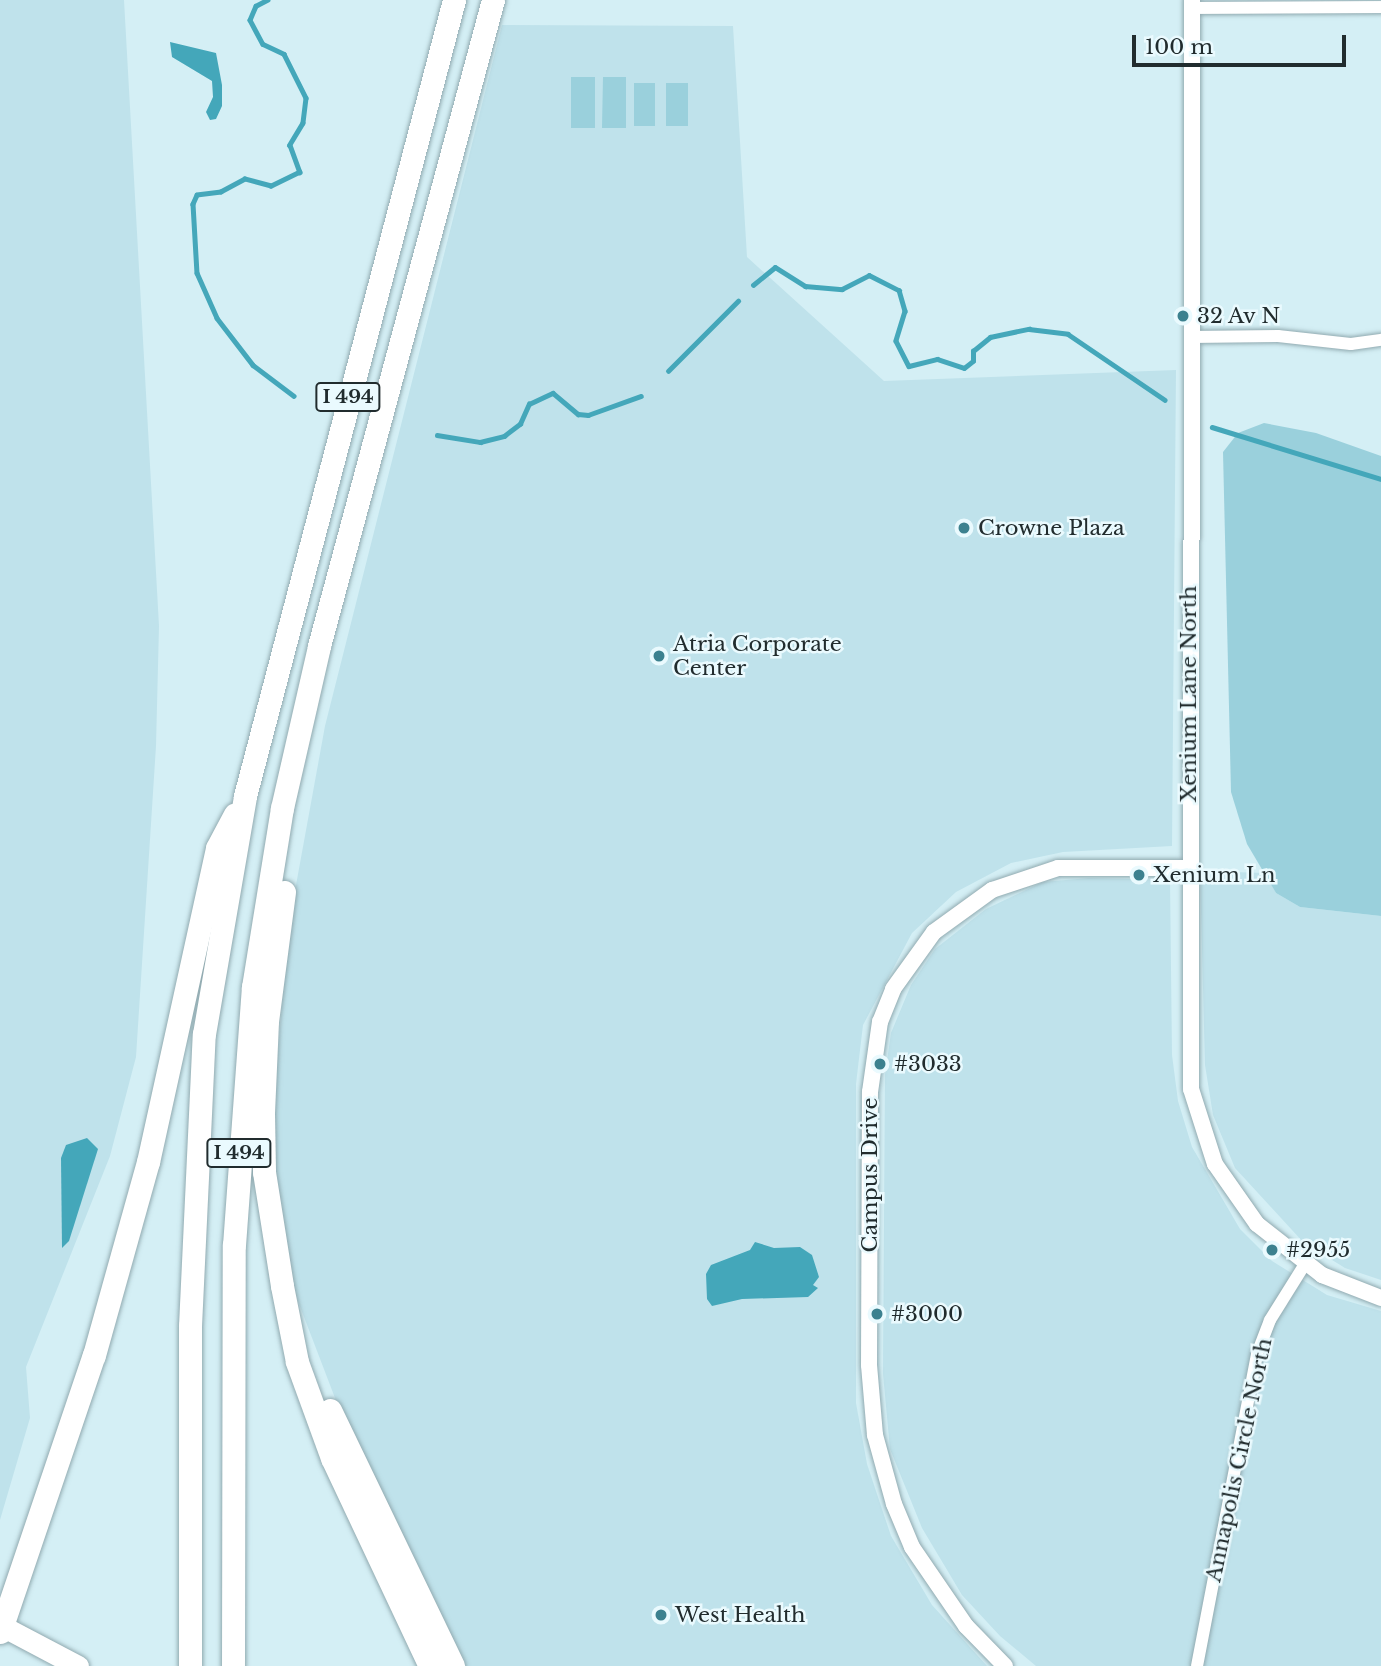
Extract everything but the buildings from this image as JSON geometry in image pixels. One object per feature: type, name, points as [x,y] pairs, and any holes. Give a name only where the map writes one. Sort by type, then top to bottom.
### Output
[{"type":"highway","name":"I 494","points":[[190,1666],[194,1176],[204,1034],[245,796],[454,0]]},
{"type":"highway","name":"I 494","points":[[233,1666],[234,1245],[253,987],[282,808],[319,646],[493,0]]},
{"type":"highway","points":[[319,646],[266,1034],[264,1172],[285,1302],[298,1362],[332,1458],[430,1666]]},
{"type":"highway","points":[[78,1666],[1,1629],[94,1355],[148,1162],[217,848],[245,796]]},
{"type":"highway","points":[[285,1302],[364,1488],[453,1666]]},
{"type":"street","points":[[1192,4],[1381,7]]},
{"type":"street","name":"Xenium Lane North","points":[[1192,4],[1188,1050],[1199,1127],[1234,1196],[1257,1224],[1305,1264],[1381,1298]]},
{"type":"street","points":[[1190,337],[1278,336],[1351,344],[1381,340]]},
{"type":"street","name":"Campus Drive","points":[[1005,1666],[966,1626],[912,1547],[878,1447],[869,1365],[870,1092],[880,1022],[893,989],[934,932],[992,890],[1058,868],[1188,868]]},
{"type":"street","name":"Annapolis Circle North","points":[[1197,1666],[1257,1353],[1270,1320],[1305,1264]]},
{"type":"shaded area","points":[[0,0],[124,0],[159,626],[156,746],[136,1057],[110,1156],[26,1367],[30,1418],[0,1520]]},
{"type":"shaded area","points":[[502,25],[733,26],[747,257],[884,381],[1176,370],[1172,846],[1063,852],[1011,863],[956,892],[912,933],[863,1025],[856,1084],[856,1403],[867,1464],[891,1536],[932,1605],[987,1666],[462,1666],[348,1432],[296,1296],[270,1154],[288,929],[325,726]]},
{"type":"shaded area","points":[[170,42],[216,53],[222,85],[222,106],[216,119],[210,120],[206,112],[213,97],[212,81],[172,57]]},
{"type":"shaded area","points":[[571,77],[595,77],[595,128],[571,128]]},
{"type":"shaded area","points":[[603,77],[626,77],[626,128],[602,128]]},
{"type":"shaded area","points":[[634,83],[655,83],[655,126],[634,126]]},
{"type":"shaded area","points":[[666,83],[688,83],[688,126],[666,126]]},
{"type":"shaded area","points":[[1264,423],[1316,433],[1381,456],[1381,916],[1300,907],[1276,893],[1247,844],[1231,792],[1223,452],[1238,433]]},
{"type":"shaded area","points":[[1200,871],[1265,873],[1276,893],[1300,907],[1381,916],[1381,1280],[1345,1268],[1303,1242],[1235,1168],[1213,1115],[1205,1065]]},
{"type":"shaded area","points":[[1089,878],[1170,880],[1172,1055],[1178,1101],[1192,1147],[1240,1229],[1272,1261],[1327,1295],[1381,1311],[1381,1666],[1036,1666],[1000,1636],[962,1595],[922,1528],[890,1449],[883,1374],[885,1075],[891,1033],[911,985],[935,949],[986,909],[1043,882]]},
{"type":"shaded area","points":[[87,1138],[98,1149],[69,1241],[62,1248],[61,1158],[66,1145]]},
{"type":"shaded area","points":[[755,1242],[774,1248],[800,1247],[812,1255],[819,1277],[813,1285],[818,1288],[808,1297],[742,1299],[712,1306],[707,1299],[706,1274],[711,1265],[750,1250]]},
{"type":"waterway","points":[[268,0],[256,6],[250,20],[263,44],[284,54],[306,98],[303,123],[290,145],[300,172],[271,186],[245,179],[221,192],[197,195],[193,204],[197,273],[217,318],[253,365],[294,396]]},
{"type":"waterway","points":[[753,285],[775,267],[805,286],[842,289],[869,275],[899,290],[905,311],[896,341],[909,366],[937,359],[964,368],[973,361],[973,351],[990,337],[1029,329],[1068,334],[1165,400]]},
{"type":"waterway","points":[[668,371],[738,301]]},
{"type":"waterway","points":[[437,435],[480,442],[504,436],[520,424],[529,404],[553,393],[578,414],[588,415],[641,396]]},
{"type":"waterway","points":[[1212,427],[1381,479]]},
{"type":"place","name":"32 Av N","points":[[1183,316]]},
{"type":"place","name":"Crowne Plaza","points":[[964,528]]},
{"type":"place","name":"Atria Corporate Center","points":[[659,656]]},
{"type":"place","name":"Xenium Ln","points":[[1139,875]]},
{"type":"place","name":"#3033","points":[[880,1064]]},
{"type":"place","name":"#2955","points":[[1272,1250]]},
{"type":"place","name":"#3000","points":[[877,1314]]},
{"type":"place","name":"West Health","points":[[661,1615]]}]
